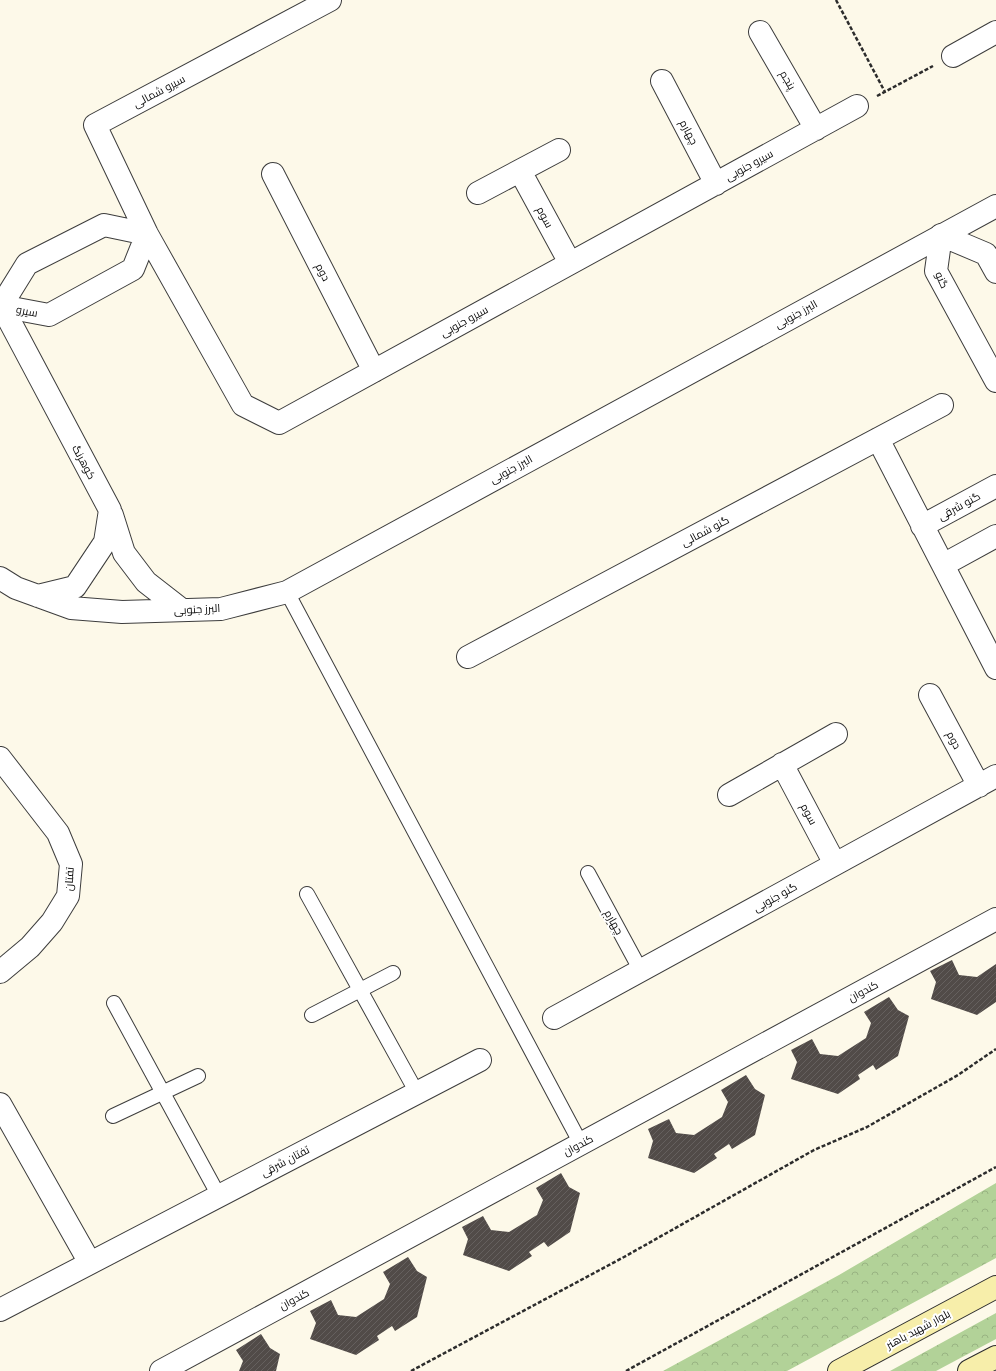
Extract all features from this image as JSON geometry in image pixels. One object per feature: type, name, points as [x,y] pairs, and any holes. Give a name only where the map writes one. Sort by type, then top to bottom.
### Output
[{"type":"main road","name":"بلوار شهید باهنر","points":[[839,1371],[996,1286]]},
{"type":"main road","points":[[970,1371],[996,1357]]},
{"type":"street","name":"سیرو شمالی","points":[[147,234],[95,124],[330,0]]},
{"type":"street","name":"پنجم","points":[[760,32],[816,129]]},
{"type":"street","points":[[953,56],[996,32]]},
{"type":"street","name":"چهارم","points":[[662,81],[716,184]]},
{"type":"street","name":"سیرو جنوبی","points":[[147,234],[243,405],[279,423],[858,106]]},
{"type":"street","points":[[478,194],[559,150]]},
{"type":"street","name":"سوم","points":[[520,171],[570,263]]},
{"type":"street","name":"دوم","points":[[273,174],[374,371]]},
{"type":"street","name":"البرز جنوبی","points":[[0,578],[16,588],[72,608],[122,612],[221,609],[287,592],[996,206]]},
{"type":"street","name":"سیرو","points":[[104,225],[147,234],[133,269],[49,315],[1,305],[27,264],[104,225]]},
{"type":"street","points":[[941,235],[986,254],[996,272]]},
{"type":"street","name":"گنو","points":[[941,235],[936,271],[996,381]]},
{"type":"street","name":"کوهرنگ","points":[[1,305],[110,510],[124,553],[146,582],[182,610]]},
{"type":"street","name":"گنو شمالی","points":[[468,657],[942,405]]},
{"type":"street","points":[[878,439],[996,668]]},
{"type":"street","name":"گنو شرقی","points":[[922,526],[996,486]]},
{"type":"street","points":[[38,596],[75,587],[105,542],[110,510]]},
{"type":"street","points":[[943,565],[996,536]]},
{"type":"street","name":"دوم","points":[[930,695],[987,781]]},
{"type":"street","points":[[729,795],[836,734]]},
{"type":"street","name":"تفتان","points":[[0,758],[58,833],[71,864],[68,896],[52,922],[30,947],[0,972]]},
{"type":"street","name":"سوم","points":[[782,764],[835,864]]},
{"type":"street","name":"گنو جنوبی","points":[[554,1018],[987,781]]},
{"type":"street","name":"کندوان","points":[[161,1371],[996,919]]},
{"type":"street","name":"تفتان شرقی","points":[[0,1310],[480,1060]]},
{"type":"street","points":[[0,1104],[90,1263]]},
{"type":"lane","points":[[287,592],[581,1144]]},
{"type":"lane","name":"چهارم","points":[[588,873],[641,971]]},
{"type":"lane","points":[[307,894],[417,1093]]},
{"type":"lane","points":[[312,1015],[393,973]]},
{"type":"lane","points":[[114,1004],[219,1196]]},
{"type":"lane","points":[[113,1116],[198,1076]]},
{"type":"path","points":[[836,0],[885,92]]},
{"type":"path","points":[[858,106],[953,56]]},
{"type":"path","points":[[411,1371],[624,1257],[814,1150],[867,1126],[958,1075],[996,1049]]},
{"type":"path","points":[[626,1371],[996,1166]]},
{"type":"green space","points":[[996,1183],[996,1258],[787,1371],[663,1371],[839,1275]]},
{"type":"green space","points":[[996,1313],[996,1339],[936,1371],[890,1371]]},
{"type":"building","points":[[952,960],[959,975],[977,977],[996,964],[996,1002],[977,1015],[931,999],[936,982],[930,971]]},
{"type":"building","points":[[889,997],[898,1010],[909,1016],[898,1056],[876,1070],[873,1065],[858,1075],[860,1079],[838,1094],[791,1079],[797,1062],[791,1050],[812,1039],[820,1054],[838,1056],[866,1038],[871,1023],[864,1012]]},
{"type":"building","points":[[746,1075],[755,1089],[765,1095],[755,1135],[732,1149],[729,1144],[714,1154],[717,1158],[694,1173],[648,1158],[653,1141],[648,1129],[669,1119],[676,1133],[694,1135],[722,1117],[728,1102],[721,1090]]},
{"type":"building","points":[[561,1173],[569,1187],[580,1193],[570,1232],[548,1247],[544,1242],[529,1252],[532,1256],[509,1271],[463,1255],[468,1239],[462,1227],[483,1216],[491,1230],[509,1232],[537,1215],[543,1200],[536,1188]]},
{"type":"building","points":[[408,1257],[417,1271],[427,1277],[417,1317],[395,1331],[392,1326],[377,1336],[379,1340],[356,1355],[310,1339],[316,1323],[310,1311],[331,1300],[338,1315],[356,1317],[384,1299],[390,1284],[383,1272]]},
{"type":"building","points":[[261,1334],[270,1348],[280,1354],[276,1371],[239,1371],[243,1361],[236,1350]]}]
